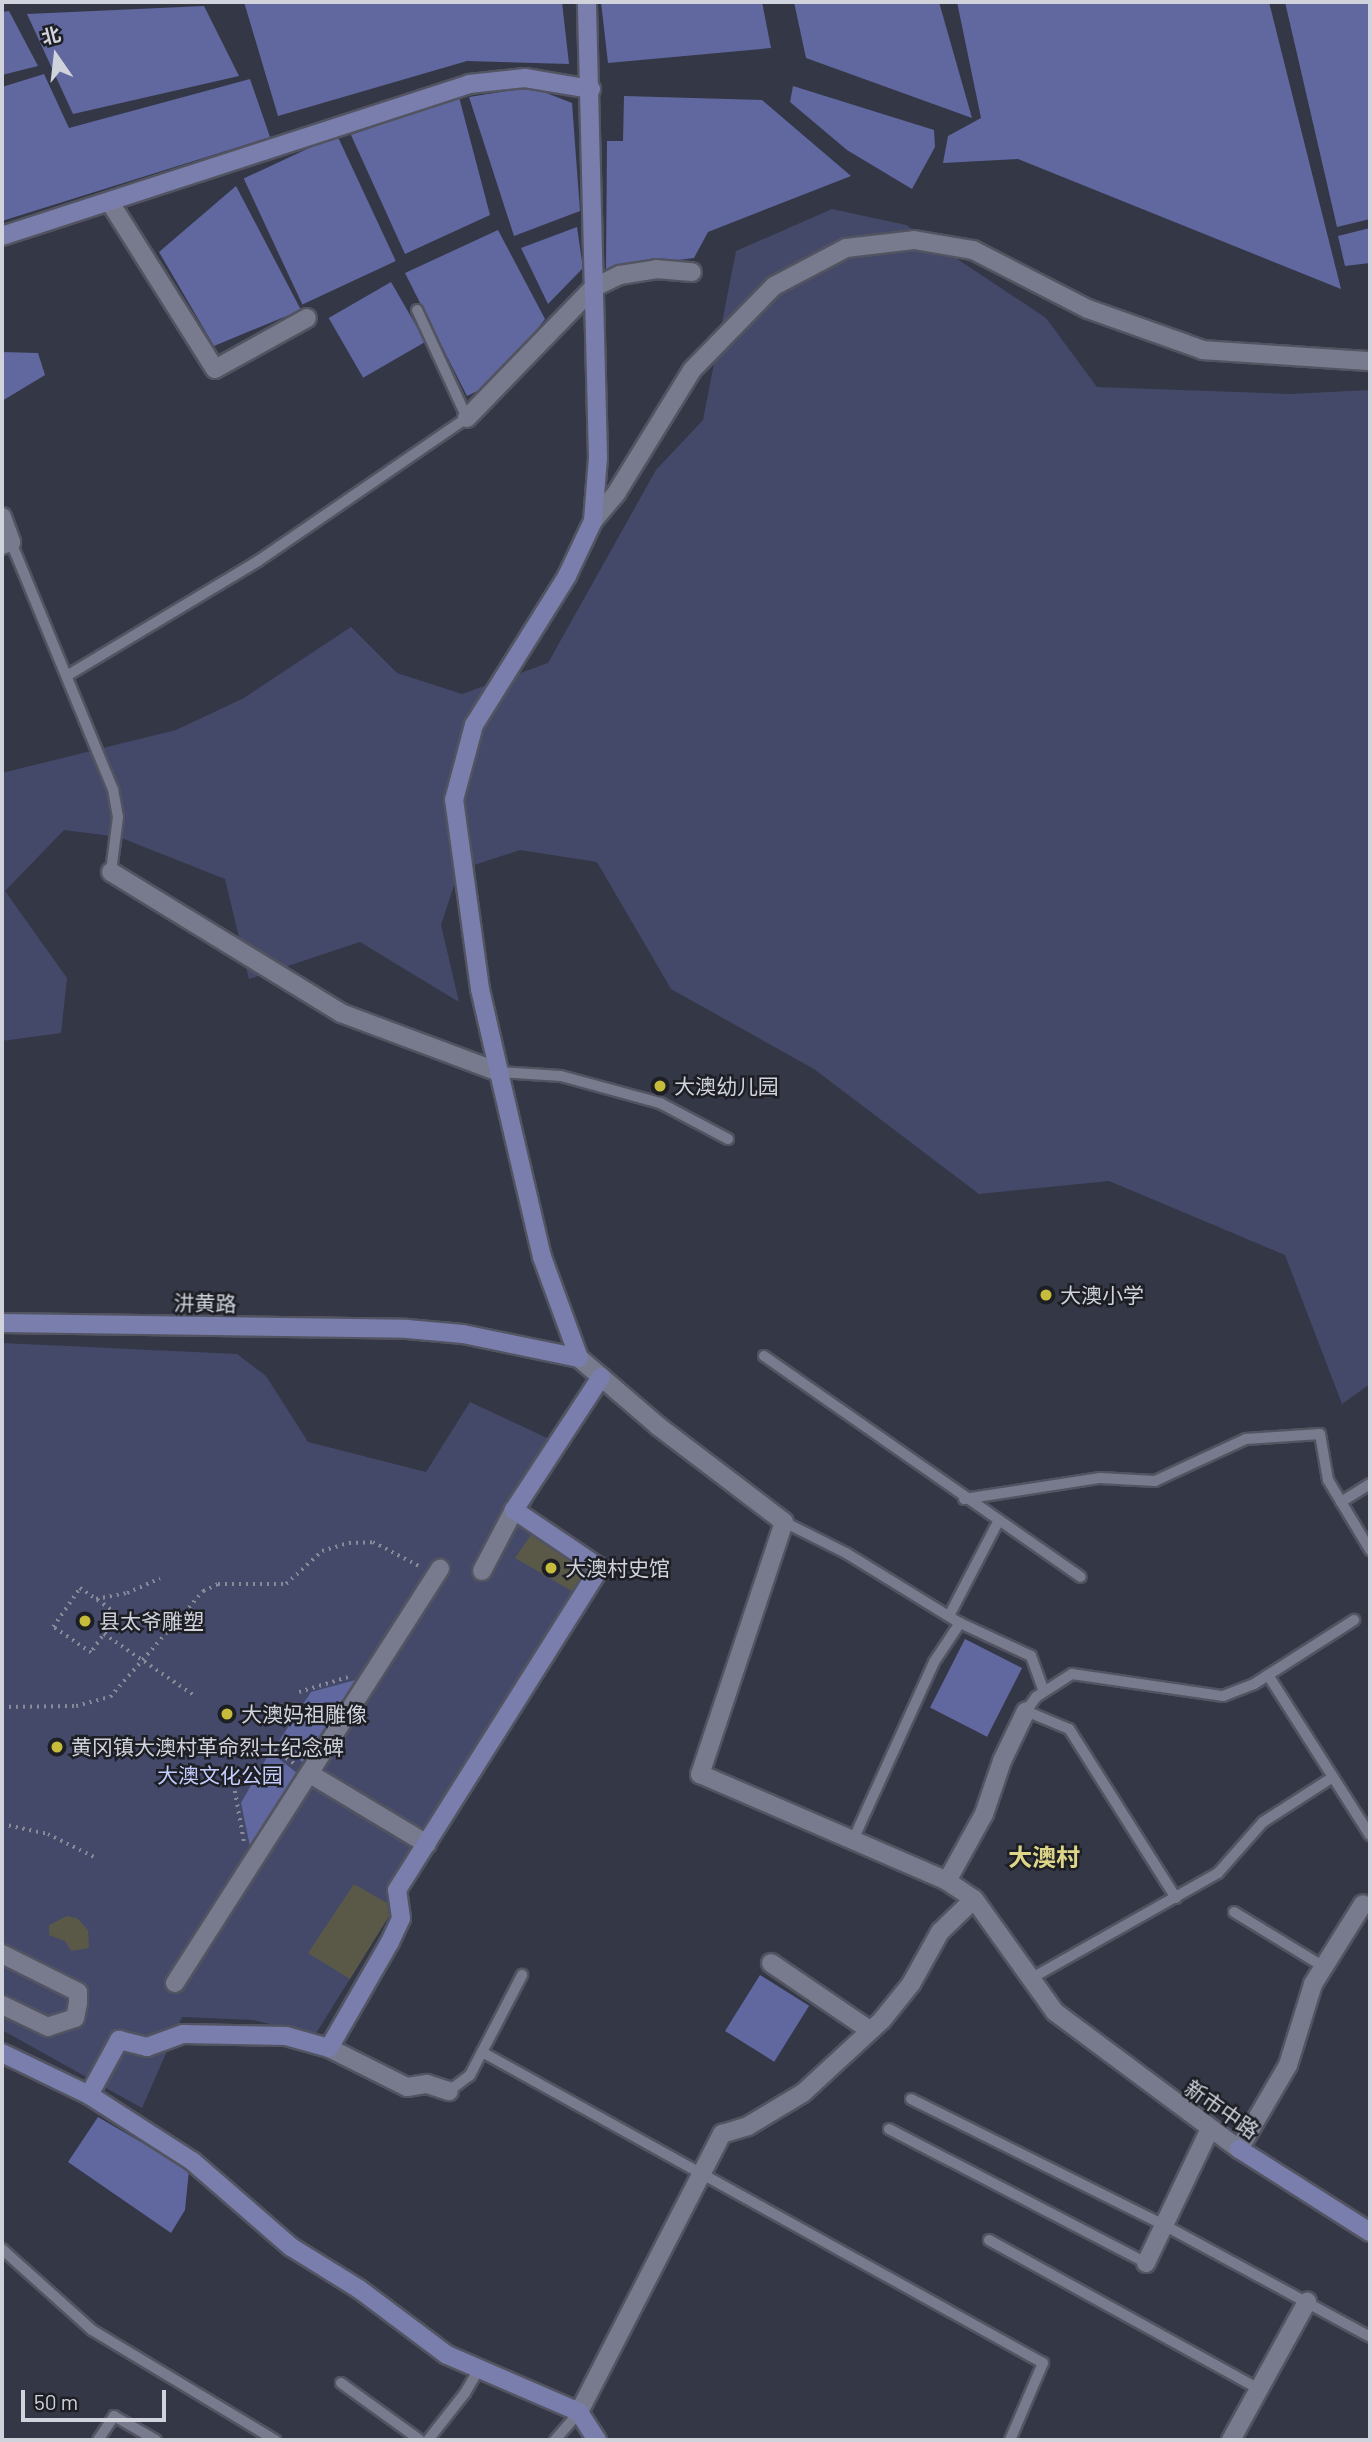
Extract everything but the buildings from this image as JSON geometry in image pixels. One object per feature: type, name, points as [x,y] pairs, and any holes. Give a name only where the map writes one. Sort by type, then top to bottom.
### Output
[{"type":"street","points":[[587,2],[598,458],[593,521]]},
{"type":"street","points":[[2,236],[111,204],[469,84],[525,78],[591,89]]},
{"type":"street","points":[[111,204],[215,369],[307,318]]},
{"type":"street","points":[[579,2412],[722,2134],[748,2126],[803,2093],[868,2029],[882,2020],[911,1984],[940,1932],[974,1899],[947,1881],[700,1774],[784,1522],[579,1358],[542,1257],[480,989],[454,800],[474,725],[567,576],[593,521],[617,492],[692,370],[774,286],[846,248],[914,240],[973,250],[1088,309],[1203,350],[1370,361]]},
{"type":"street","points":[[467,418],[593,288],[620,275],[644,271],[692,272]]},
{"type":"street","points":[[2,517],[6,543]]},
{"type":"street","points":[[111,872],[341,1013],[499,1072]]},
{"type":"street","name":"汫黄路","points":[[2,1323],[407,1329],[463,1334],[579,1358]]},
{"type":"street","points":[[482,1571],[514,1510],[601,1377]]},
{"type":"street","points":[[329,2048],[401,1918],[397,1890],[600,1568],[514,1510]]},
{"type":"street","points":[[175,1983],[312,1776],[438,1572]]},
{"type":"street","points":[[947,1881],[984,1814],[1002,1762],[1026,1711]]},
{"type":"street","points":[[312,1776],[427,1844]]},
{"type":"street","name":"新市中路","points":[[974,1899],[1055,2012],[1209,2131],[1370,2232]]},
{"type":"street","points":[[1239,2149],[1288,2065],[1313,1984],[1367,1901]]},
{"type":"street","points":[[2,1954],[78,1992],[75,2018],[48,2026],[2,2005]]},
{"type":"street","points":[[771,1963],[868,2029]]},
{"type":"street","points":[[89,2095],[119,2040],[147,2047],[183,2034],[286,2036],[329,2048],[407,2087],[427,2084],[449,2091]]},
{"type":"street","points":[[2,2053],[89,2095],[192,2161],[291,2248],[359,2289],[447,2355],[579,2412],[597,2440]]},
{"type":"street","points":[[1146,2263],[1209,2131]]},
{"type":"street","points":[[1231,2440],[1307,2301]]},
{"type":"lane","points":[[70,674],[258,561],[467,418],[417,310]]},
{"type":"lane","points":[[6,543],[70,674],[113,789],[118,817],[111,872]]},
{"type":"lane","points":[[499,1072],[561,1076],[660,1103],[728,1139]]},
{"type":"lane","points":[[764,1356],[964,1499],[1081,1577]]},
{"type":"lane","points":[[964,1499],[1100,1478],[1155,1481],[1246,1439],[1320,1434],[1328,1480],[1370,1550]]},
{"type":"lane","points":[[1341,1502],[1370,1484]]},
{"type":"lane","points":[[784,1522],[846,1553],[960,1623],[1031,1656],[1044,1691]]},
{"type":"lane","points":[[949,1616],[998,1522]]},
{"type":"lane","points":[[1176,1898],[1069,1729],[1026,1711],[1044,1691],[1072,1674],[1223,1696],[1268,1675],[1354,1620]]},
{"type":"lane","points":[[853,1840],[934,1662],[960,1623]]},
{"type":"lane","points":[[1268,1675],[1370,1835]]},
{"type":"lane","points":[[1030,1979],[1218,1873],[1263,1822],[1334,1777]]},
{"type":"lane","points":[[1234,1912],[1324,1967]]},
{"type":"lane","points":[[449,2091],[470,2075],[522,1975]]},
{"type":"lane","points":[[482,2052],[1043,2364],[1010,2440]]},
{"type":"lane","points":[[911,2099],[1164,2225],[1370,2337]]},
{"type":"lane","points":[[889,2129],[1146,2263]]},
{"type":"lane","points":[[989,2240],[1259,2389]]},
{"type":"lane","points":[[2,2249],[92,2330],[275,2440]]},
{"type":"lane","points":[[428,2440],[465,2393],[477,2371],[471,2366]]},
{"type":"lane","points":[[341,2384],[420,2440]]},
{"type":"lane","points":[[555,2440],[579,2412]]},
{"type":"lane","points":[[98,2440],[114,2416],[156,2440]]},
{"type":"path","points":[[2,1707],[76,1706],[110,1697],[203,1591],[218,1584],[286,1584],[322,1551],[349,1543],[373,1542],[438,1572]]},
{"type":"path","points":[[96,1599],[127,1593],[160,1578]]},
{"type":"path","points":[[80,1588],[96,1599],[118,1614],[91,1653],[53,1627],[80,1588]]},
{"type":"path","points":[[104,1634],[195,1696]]},
{"type":"path","points":[[299,1692],[379,1668]]},
{"type":"path","points":[[269,1746],[288,1759]]},
{"type":"path","points":[[235,1791],[249,1871]]},
{"type":"path","points":[[2,1824],[48,1834],[94,1857]]},
{"type":"green space","points":[[832,209],[906,225],[1046,318],[1097,387],[1290,394],[1370,390],[1370,1384],[1342,1404],[1285,1255],[1109,1181],[979,1194],[814,1069],[671,989],[597,862],[520,850],[459,870],[441,925],[459,1002],[360,942],[249,979],[225,879],[119,837],[64,830],[5,891],[67,978],[61,1033],[2,1041],[2,773],[176,730],[244,698],[351,627],[397,673],[462,694],[548,663],[656,470],[703,420],[736,251]]},
{"type":"green space","name":"大澳文化公园","points":[[2,1343],[237,1354],[266,1376],[308,1442],[426,1472],[470,1402],[562,1445],[528,1513],[606,1568],[315,2035],[253,2020],[182,2017],[142,2108],[2,2030]]},
{"type":"shaded area","points":[[244,2],[562,2],[569,64],[467,61],[278,116]]},
{"type":"shaded area","points":[[601,2],[762,2],[771,48],[608,63]]},
{"type":"shaded area","points":[[794,2],[939,2],[972,118],[806,58]]},
{"type":"shaded area","points":[[957,2],[1269,2],[1341,289],[1018,159],[943,163],[948,136],[981,118]]},
{"type":"shaded area","points":[[1285,2],[1370,2],[1370,219],[1337,227]]},
{"type":"shaded area","points":[[204,6],[239,76],[73,114],[27,14]]},
{"type":"shaded area","points":[[9,11],[38,66],[2,75],[2,12]]},
{"type":"shaded area","points":[[44,74],[69,128],[250,79],[270,137],[2,221],[2,87]]},
{"type":"shaded area","points":[[793,86],[934,130],[935,147],[912,189],[847,150],[790,102]]},
{"type":"shaded area","points":[[531,87],[572,103],[580,211],[514,236],[469,97]]},
{"type":"shaded area","points":[[624,96],[762,100],[851,176],[708,232],[694,258],[606,269],[607,141],[623,141]]},
{"type":"shaded area","points":[[459,97],[490,215],[405,254],[351,135]]},
{"type":"shaded area","points":[[337,135],[396,261],[302,305],[244,179]]},
{"type":"shaded area","points":[[236,186],[301,310],[214,346],[159,252]]},
{"type":"shaded area","points":[[577,227],[583,268],[548,304],[521,248]]},
{"type":"shaded area","points":[[1370,228],[1370,263],[1345,266],[1338,236]]},
{"type":"shaded area","points":[[498,230],[545,319],[496,382],[467,396],[405,273]]},
{"type":"shaded area","points":[[391,282],[426,342],[363,378],[329,318]]},
{"type":"shaded area","points":[[2,352],[38,353],[45,375],[2,401]]},
{"type":"shaded area","points":[[965,1639],[1022,1668],[987,1737],[930,1708]]},
{"type":"shaded area","points":[[363,1678],[308,1766],[277,1744],[311,1692]]},
{"type":"shaded area","points":[[270,1752],[301,1776],[252,1856],[241,1803]]},
{"type":"shaded area","points":[[760,1975],[809,2006],[774,2062],[725,2031]]},
{"type":"shaded area","points":[[98,2117],[189,2170],[185,2210],[171,2233],[68,2162]]},
{"type":"place","name":"大澳幼儿园","points":[[660,1086]]},
{"type":"place","name":"大澳小学","points":[[1046,1295]]},
{"type":"place","name":"大澳村史馆","points":[[551,1568]]},
{"type":"place","name":"县太爷雕塑","points":[[85,1621]]},
{"type":"place","name":"大澳妈祖雕像","points":[[227,1714]]},
{"type":"place","name":"黄冈镇大澳村革命烈士纪念碑","points":[[57,1747]]},
{"type":"district","name":"大澳村","points":[[1044,1857]]}]
